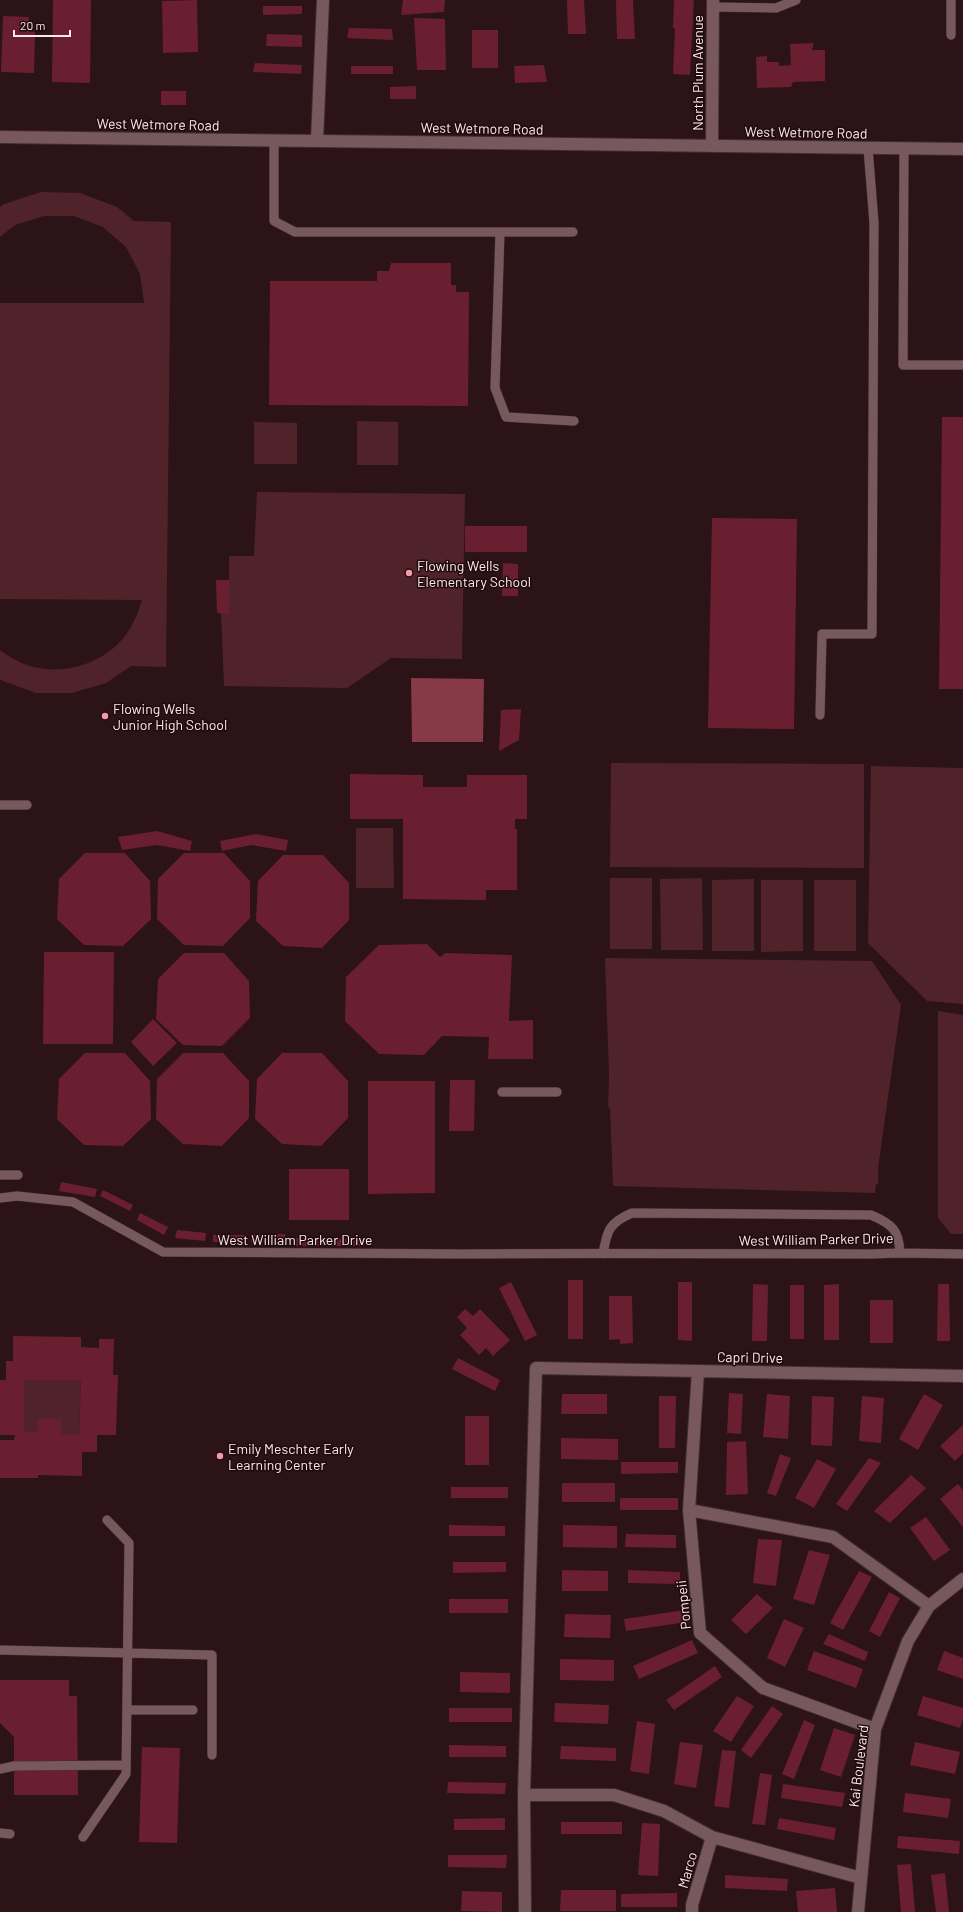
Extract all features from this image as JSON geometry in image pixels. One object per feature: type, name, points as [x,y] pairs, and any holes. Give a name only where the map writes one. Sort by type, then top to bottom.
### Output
[{"type":"street","points":[[317,141],[323,0]]},
{"type":"street","name":"North Plum Avenue","points":[[712,146],[713,4]]},
{"type":"street","name":"West Wetmore Road","points":[[0,137],[963,149]]},
{"type":"street","name":"Capri Drive","points":[[524,1795],[536,1368],[963,1376]]},
{"type":"street","name":"Pompeii","points":[[698,1371],[689,1510],[700,1633],[763,1688],[875,1729]]},
{"type":"street","points":[[689,1510],[833,1537],[929,1606]]},
{"type":"street","name":"Kai Boulevard","points":[[858,1912],[875,1729],[908,1641],[929,1606],[963,1579]]},
{"type":"street","points":[[525,1912],[524,1795],[614,1795],[664,1811],[712,1837],[861,1878]]},
{"type":"street","name":"Marco","points":[[692,1912],[692,1905],[712,1837]]},
{"type":"lane","points":[[713,4],[776,8],[796,0]]},
{"type":"lane","points":[[951,0],[951,35]]},
{"type":"lane","points":[[274,140],[274,221],[295,232],[573,232]]},
{"type":"lane","points":[[820,715],[822,634],[872,634],[874,223],[868,148]]},
{"type":"lane","points":[[904,148],[903,365],[963,365]]},
{"type":"lane","points":[[500,232],[495,388],[506,417],[574,420]]},
{"type":"lane","points":[[0,805],[27,806]]},
{"type":"lane","points":[[502,1092],[556,1092]]},
{"type":"lane","points":[[0,1175],[18,1175]]},
{"type":"lane","name":"West William Parker Drive","points":[[0,1198],[17,1196],[73,1202],[163,1252],[603,1254],[900,1253],[899,1239],[889,1222],[872,1215],[632,1213],[617,1220],[607,1233],[603,1254]]},
{"type":"lane","points":[[900,1253],[963,1254]]},
{"type":"lane","points":[[83,1837],[126,1774],[129,1543],[107,1520]]},
{"type":"lane","points":[[0,1650],[212,1655],[212,1755]]},
{"type":"lane","points":[[127,1710],[193,1710]]},
{"type":"lane","points":[[0,1770],[14,1766],[126,1765]]},
{"type":"lane","points":[[0,1833],[10,1834]]},
{"type":"shaded area","points":[[41,192],[80,193],[117,207],[134,221],[171,222],[166,667],[131,666],[106,683],[72,693],[36,693],[3,681],[0,679],[0,650],[18,661],[33,667],[66,669],[80,666],[105,654],[126,635],[137,615],[142,600],[0,599],[0,303],[144,303],[140,274],[126,247],[103,227],[74,216],[44,216],[15,225],[0,237],[0,207],[4,204]]},
{"type":"shaded area","points":[[357,421],[398,422],[398,465],[357,465]]},
{"type":"shaded area","points":[[254,422],[297,423],[297,464],[254,464]]},
{"type":"shaded area","points":[[257,492],[465,494],[462,659],[391,658],[347,688],[224,686],[221,613],[229,613],[229,556],[254,556]]},
{"type":"shaded area","points":[[411,678],[484,679],[483,742],[412,742]]},
{"type":"shaded area","points":[[611,763],[864,764],[864,868],[610,867]]},
{"type":"shaded area","points":[[871,766],[963,768],[963,1004],[927,1001],[868,943]]},
{"type":"shaded area","points":[[356,828],[393,828],[394,888],[356,888]]},
{"type":"shaded area","points":[[610,878],[652,878],[652,949],[610,949]]},
{"type":"shaded area","points":[[702,878],[703,950],[661,950],[660,879]]},
{"type":"shaded area","points":[[754,879],[754,951],[712,951],[712,880]]},
{"type":"shaded area","points":[[761,880],[803,880],[803,951],[761,952]]},
{"type":"shaded area","points":[[814,880],[856,880],[856,951],[814,951]]},
{"type":"shaded area","points":[[605,958],[872,961],[901,1005],[878,1168],[878,1184],[876,1184],[875,1193],[613,1186],[610,1107],[608,1108],[609,1075]]},
{"type":"shaded area","points":[[938,1011],[963,1015],[963,1234],[951,1234],[938,1218]]},
{"type":"shaded area","points":[[24,1380],[81,1380],[79,1434],[61,1434],[60,1419],[38,1419],[38,1432],[24,1432]]},
{"type":"building","points":[[53,0],[91,0],[90,83],[52,82]]},
{"type":"building","points":[[197,0],[198,52],[163,53],[162,1]]},
{"type":"building","points":[[403,0],[445,0],[444,12],[401,15]]},
{"type":"building","points":[[567,0],[584,0],[586,34],[568,34]]},
{"type":"building","points":[[616,0],[633,0],[635,39],[617,39]]},
{"type":"building","points":[[674,0],[694,0],[690,75],[673,74],[675,28],[673,28]]},
{"type":"building","points":[[263,6],[302,6],[302,14],[263,15]]},
{"type":"building","points":[[3,16],[29,17],[28,31],[35,32],[34,73],[1,72]]},
{"type":"building","points":[[414,18],[445,19],[446,70],[417,70]]},
{"type":"building","points":[[349,28],[392,29],[393,40],[347,38]]},
{"type":"building","points":[[472,30],[498,30],[498,68],[472,68]]},
{"type":"building","points":[[267,34],[302,35],[302,47],[266,46]]},
{"type":"building","points":[[814,43],[812,50],[825,50],[825,81],[793,82],[791,87],[757,88],[756,57],[767,56],[767,62],[779,62],[779,66],[791,65],[790,44]]},
{"type":"building","points":[[255,63],[302,65],[301,74],[253,72]]},
{"type":"building","points":[[544,65],[547,82],[515,83],[514,66]]},
{"type":"building","points":[[351,66],[393,66],[393,74],[351,74]]},
{"type":"building","points":[[416,86],[416,99],[390,99],[390,87]]},
{"type":"building","points":[[161,91],[186,91],[186,105],[161,105]]},
{"type":"building","points":[[391,263],[451,263],[451,285],[456,285],[456,292],[469,292],[468,406],[269,405],[270,281],[377,281],[377,271],[389,271]]},
{"type":"building","points":[[942,417],[963,417],[963,689],[939,689]]},
{"type":"building","points":[[712,518],[797,519],[794,729],[708,728]]},
{"type":"building","points":[[465,526],[527,526],[527,552],[465,552]]},
{"type":"building","points":[[503,563],[518,564],[518,596],[502,596]]},
{"type":"building","points":[[216,580],[229,580],[229,614],[217,613]]},
{"type":"building","points":[[521,709],[519,740],[499,751],[501,710]]},
{"type":"building","points":[[350,774],[423,775],[423,787],[467,787],[467,775],[527,775],[527,819],[515,819],[515,829],[517,829],[517,890],[486,890],[486,900],[403,899],[403,819],[350,819]]},
{"type":"building","points":[[157,831],[192,841],[190,851],[157,845],[122,850],[118,837]]},
{"type":"building","points":[[256,834],[288,840],[286,851],[251,845],[222,851],[220,841]]},
{"type":"building","points":[[85,853],[125,853],[150,881],[151,919],[123,946],[84,945],[57,919],[59,879]]},
{"type":"building","points":[[184,853],[224,853],[250,881],[250,918],[223,946],[184,945],[157,919],[158,879]]},
{"type":"building","points":[[283,855],[323,855],[349,883],[349,920],[322,948],[283,946],[256,921],[258,881]]},
{"type":"building","points":[[427,944],[440,957],[445,953],[512,955],[509,1021],[533,1020],[533,1059],[488,1059],[489,1037],[442,1036],[424,1055],[379,1054],[345,1021],[346,977],[379,945]]},
{"type":"building","points":[[44,952],[114,952],[113,1044],[43,1044]]},
{"type":"building","points":[[184,953],[224,953],[249,981],[250,1018],[222,1046],[183,1045],[156,1019],[158,979]]},
{"type":"building","points":[[153,1019],[177,1043],[153,1066],[131,1042]]},
{"type":"building","points":[[85,1053],[125,1053],[150,1081],[151,1119],[123,1146],[84,1145],[57,1119],[59,1079]]},
{"type":"building","points":[[183,1053],[223,1053],[249,1081],[249,1118],[222,1146],[183,1144],[156,1119],[157,1079]]},
{"type":"building","points":[[282,1053],[322,1053],[348,1081],[348,1118],[321,1146],[282,1144],[255,1119],[257,1079]]},
{"type":"building","points":[[450,1080],[475,1080],[474,1131],[449,1131]]},
{"type":"building","points":[[368,1081],[435,1081],[435,1193],[368,1194]]},
{"type":"building","points":[[289,1169],[349,1169],[349,1220],[289,1220]]},
{"type":"building","points":[[61,1182],[97,1189],[95,1197],[59,1191]]},
{"type":"building","points":[[103,1190],[133,1205],[130,1211],[100,1196]]},
{"type":"building","points":[[140,1213],[168,1227],[164,1235],[137,1220]]},
{"type":"building","points":[[177,1230],[206,1233],[205,1241],[175,1238]]},
{"type":"building","points":[[251,1234],[285,1234],[285,1242],[251,1242]]},
{"type":"building","points":[[213,1235],[246,1235],[245,1243],[213,1242]]},
{"type":"building","points":[[295,1238],[365,1239],[364,1246],[295,1246]]},
{"type":"building","points":[[568,1280],[583,1280],[583,1339],[568,1339]]},
{"type":"building","points":[[511,1282],[537,1335],[525,1341],[499,1288]]},
{"type":"building","points":[[678,1282],[692,1282],[692,1341],[678,1340]]},
{"type":"building","points":[[753,1284],[768,1285],[767,1341],[752,1341]]},
{"type":"building","points":[[839,1284],[839,1340],[824,1340],[824,1285]]},
{"type":"building","points":[[938,1284],[949,1284],[950,1341],[937,1341]]},
{"type":"building","points":[[790,1285],[804,1285],[804,1339],[790,1339]]},
{"type":"building","points":[[609,1296],[632,1296],[633,1343],[620,1344],[620,1339],[609,1340]]},
{"type":"building","points":[[870,1300],[893,1300],[893,1343],[870,1343]]},
{"type":"building","points":[[465,1309],[473,1316],[480,1309],[510,1340],[493,1356],[486,1348],[479,1355],[460,1335],[467,1328],[457,1317]]},
{"type":"building","points":[[13,1336],[81,1337],[81,1347],[99,1348],[99,1339],[114,1339],[113,1375],[118,1375],[116,1435],[97,1435],[97,1452],[82,1452],[82,1476],[38,1475],[38,1478],[0,1478],[0,1440],[14,1440],[15,1435],[0,1435],[0,1380],[6,1380],[6,1361],[13,1361]],"holes":[[[24,1380],[81,1380],[79,1434],[61,1434],[61,1419],[38,1419],[38,1432],[24,1432]]]},
{"type":"building","points":[[458,1358],[500,1380],[495,1391],[452,1369]]},
{"type":"building","points":[[729,1393],[743,1394],[741,1434],[727,1433]]},
{"type":"building","points":[[562,1394],[607,1394],[607,1414],[561,1414]]},
{"type":"building","points":[[767,1394],[790,1396],[788,1439],[763,1437]]},
{"type":"building","points":[[924,1394],[943,1405],[918,1450],[899,1439]]},
{"type":"building","points":[[659,1396],[676,1396],[675,1448],[659,1448]]},
{"type":"building","points":[[812,1396],[834,1397],[832,1446],[811,1445]]},
{"type":"building","points":[[862,1396],[884,1398],[881,1443],[859,1441]]},
{"type":"building","points":[[465,1416],[489,1416],[489,1465],[465,1465]]},
{"type":"building","points":[[963,1425],[963,1453],[955,1461],[940,1446]]},
{"type":"building","points":[[561,1438],[618,1439],[618,1460],[561,1459]]},
{"type":"building","points":[[746,1441],[748,1494],[726,1495],[727,1442]]},
{"type":"building","points":[[780,1454],[791,1458],[776,1496],[767,1493]]},
{"type":"building","points":[[869,1458],[881,1463],[847,1511],[836,1504]]},
{"type":"building","points":[[817,1459],[836,1469],[814,1508],[795,1498]]},
{"type":"building","points":[[621,1462],[678,1462],[678,1473],[621,1474]]},
{"type":"building","points":[[911,1475],[926,1488],[890,1523],[874,1511]]},
{"type":"building","points":[[562,1483],[615,1483],[615,1502],[562,1502]]},
{"type":"building","points":[[958,1484],[963,1490],[963,1527],[940,1499]]},
{"type":"building","points":[[451,1487],[508,1487],[508,1498],[451,1498]]},
{"type":"building","points":[[620,1498],[678,1498],[678,1510],[620,1510]]},
{"type":"building","points":[[926,1517],[950,1550],[934,1561],[910,1528]]},
{"type":"building","points":[[449,1525],[505,1526],[505,1536],[449,1536]]},
{"type":"building","points":[[563,1525],[617,1526],[617,1548],[563,1547]]},
{"type":"building","points":[[626,1534],[676,1535],[676,1548],[625,1547]]},
{"type":"building","points":[[758,1539],[782,1540],[776,1586],[753,1583]]},
{"type":"building","points":[[809,1550],[830,1555],[814,1605],[793,1599]]},
{"type":"building","points":[[453,1562],[506,1562],[506,1572],[453,1573]]},
{"type":"building","points":[[562,1570],[608,1571],[608,1591],[562,1591]]},
{"type":"building","points":[[628,1570],[680,1572],[680,1584],[628,1583]]},
{"type":"building","points":[[859,1571],[872,1577],[843,1630],[830,1623]]},
{"type":"building","points":[[889,1592],[900,1598],[880,1637],[869,1631]]},
{"type":"building","points":[[757,1594],[773,1608],[746,1634],[731,1620]]},
{"type":"building","points":[[449,1599],[508,1599],[508,1613],[449,1613]]},
{"type":"building","points":[[685,1610],[687,1622],[626,1631],[624,1619]]},
{"type":"building","points":[[565,1614],[611,1615],[610,1638],[564,1637]]},
{"type":"building","points":[[784,1619],[804,1628],[785,1667],[767,1658]]},
{"type":"building","points":[[829,1634],[868,1652],[865,1661],[823,1644]]},
{"type":"building","points":[[692,1640],[698,1653],[639,1679],[633,1666]]},
{"type":"building","points":[[814,1651],[863,1669],[856,1688],[807,1670]]},
{"type":"building","points":[[944,1651],[963,1658],[963,1679],[937,1670]]},
{"type":"building","points":[[560,1659],[614,1660],[614,1681],[560,1680]]},
{"type":"building","points":[[715,1666],[722,1677],[674,1710],[666,1700]]},
{"type":"building","points":[[460,1672],[510,1673],[510,1693],[460,1692]]},
{"type":"building","points":[[0,1680],[69,1680],[69,1696],[77,1696],[78,1795],[14,1795],[14,1737],[0,1723]]},
{"type":"building","points":[[737,1696],[754,1706],[731,1742],[713,1731]]},
{"type":"building","points":[[923,1696],[963,1708],[963,1719],[960,1728],[917,1715]]},
{"type":"building","points":[[555,1703],[609,1705],[608,1724],[554,1722]]},
{"type":"building","points":[[772,1706],[783,1714],[751,1758],[741,1750]]},
{"type":"building","points":[[449,1708],[512,1708],[512,1722],[449,1722]]},
{"type":"building","points":[[804,1720],[815,1725],[794,1779],[782,1774]]},
{"type":"building","points":[[637,1721],[655,1724],[649,1774],[630,1771]]},
{"type":"building","points":[[834,1728],[855,1735],[841,1777],[820,1770]]},
{"type":"building","points":[[680,1742],[703,1745],[696,1788],[674,1784]]},
{"type":"building","points":[[915,1742],[960,1752],[955,1774],[910,1765]]},
{"type":"building","points":[[449,1745],[506,1746],[506,1757],[449,1757]]},
{"type":"building","points":[[561,1746],[616,1748],[616,1761],[560,1759]]},
{"type":"building","points":[[142,1747],[180,1748],[177,1843],[139,1842]]},
{"type":"building","points":[[722,1750],[736,1751],[729,1808],[714,1806]]},
{"type":"building","points":[[760,1773],[772,1775],[765,1825],[752,1824]]},
{"type":"building","points":[[448,1782],[506,1783],[505,1794],[447,1793]]},
{"type":"building","points":[[783,1784],[845,1793],[842,1807],[781,1798]]},
{"type":"building","points":[[905,1793],[951,1799],[948,1818],[903,1812]]},
{"type":"building","points":[[505,1818],[505,1830],[454,1830],[454,1819]]},
{"type":"building","points":[[779,1818],[836,1828],[834,1840],[777,1829]]},
{"type":"building","points":[[561,1822],[622,1822],[622,1834],[561,1834]]},
{"type":"building","points":[[642,1823],[660,1824],[658,1876],[638,1875]]},
{"type":"building","points":[[898,1836],[960,1841],[959,1854],[897,1848]]},
{"type":"building","points":[[448,1855],[507,1855],[506,1868],[448,1867]]},
{"type":"building","points":[[911,1864],[915,1912],[901,1912],[897,1865]]},
{"type":"building","points":[[945,1873],[949,1912],[936,1912],[931,1875]]},
{"type":"building","points":[[725,1875],[788,1879],[787,1891],[725,1888]]},
{"type":"building","points":[[835,1888],[837,1912],[798,1912],[796,1891]]},
{"type":"building","points":[[561,1890],[616,1890],[616,1911],[560,1911]]},
{"type":"building","points":[[462,1891],[502,1892],[502,1912],[461,1911]]},
{"type":"building","points":[[677,1893],[677,1907],[621,1907],[621,1894]]},
{"type":"place","name":"Flowing Wells Elementary School","points":[[409,573]]},
{"type":"place","name":"Flowing Wells Junior High School","points":[[105,716]]},
{"type":"place","name":"Emily Meschter Early Learning Center","points":[[220,1456]]}]
